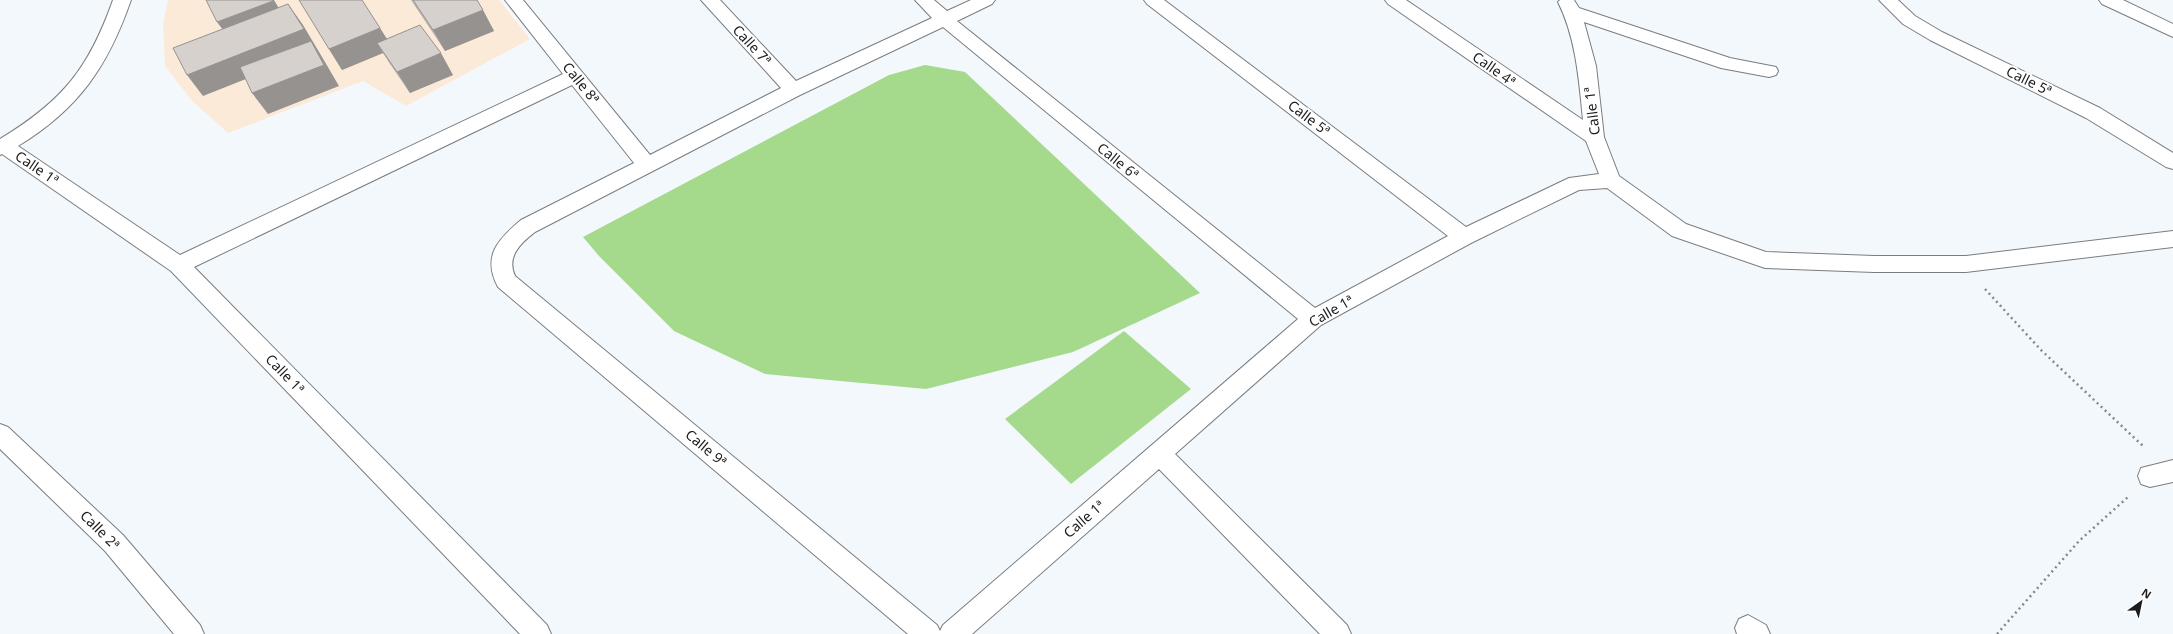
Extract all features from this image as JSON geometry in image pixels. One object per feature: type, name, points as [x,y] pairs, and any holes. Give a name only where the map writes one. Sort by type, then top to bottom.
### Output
[{"type":"street","points":[[2,147],[48,116],[68,100],[82,83],[103,51],[122,0]]},
{"type":"street","name":"Calle 8ª","points":[[514,0],[648,166]]},
{"type":"street","name":"Calle 7ª","points":[[710,0],[793,90]]},
{"type":"street","name":"Calle 6ª","points":[[924,0],[945,20],[1314,319]]},
{"type":"street","points":[[648,166],[793,90],[986,0]]},
{"type":"street","name":"Calle 5ª","points":[[1153,0],[1464,237]]},
{"type":"street","name":"Calle 4ª","points":[[1394,0],[1594,138]]},
{"type":"street","name":"Calle 5ª","points":[[1888,0],[1909,20],[1936,36],[2093,113],[2173,162]]},
{"type":"street","points":[[2108,0],[2173,31]]},
{"type":"street","points":[[1569,6],[1728,64],[1769,71]]},
{"type":"street","name":"Calle 1ª","points":[[952,634],[1314,319],[1464,237],[1576,183],[1611,180],[1594,138],[1587,66],[1569,6]]},
{"type":"street","points":[[179,264],[574,76]]},
{"type":"street","name":"Calle 1ª","points":[[2,147],[179,264],[538,634]]},
{"type":"street","name":"Calle 9ª","points":[[648,166],[528,226],[514,237],[504,253],[500,267],[506,281],[928,634]]},
{"type":"street","points":[[1611,180],[1679,230],[1764,260],[1874,264],[1966,264],[2173,239]]},
{"type":"street","name":"Calle 2ª","points":[[0,434],[114,543],[191,634]]},
{"type":"street","points":[[1159,453],[1338,634]]},
{"type":"street","points":[[2150,476],[2173,471]]},
{"type":"path","points":[[1966,264],[2001,308],[2060,368],[2154,455],[2155,465],[2148,467],[2150,476],[2079,541],[1997,634]]},
{"type":"shaded area","points":[[168,0],[499,0],[530,39],[406,106],[363,81],[228,133],[192,101],[165,66],[163,24]]},
{"type":"green space","points":[[925,65],[965,72],[1200,293],[1073,352],[926,389],[765,374],[674,331],[599,256],[583,237],[889,75]]},
{"type":"green space","points":[[1124,331],[1191,389],[1071,484],[1005,419]]},
{"type":"building","points":[[206,0],[273,0],[273,1],[217,22]]},
{"type":"building","points":[[299,0],[362,0],[380,28],[329,49]]},
{"type":"building","points":[[413,0],[477,0],[483,10],[433,30]]},
{"type":"building","points":[[288,4],[304,29],[187,75],[173,48]]},
{"type":"building","points":[[420,25],[441,53],[397,72],[377,43]]},
{"type":"building","points":[[311,41],[324,65],[252,93],[240,67]]}]
